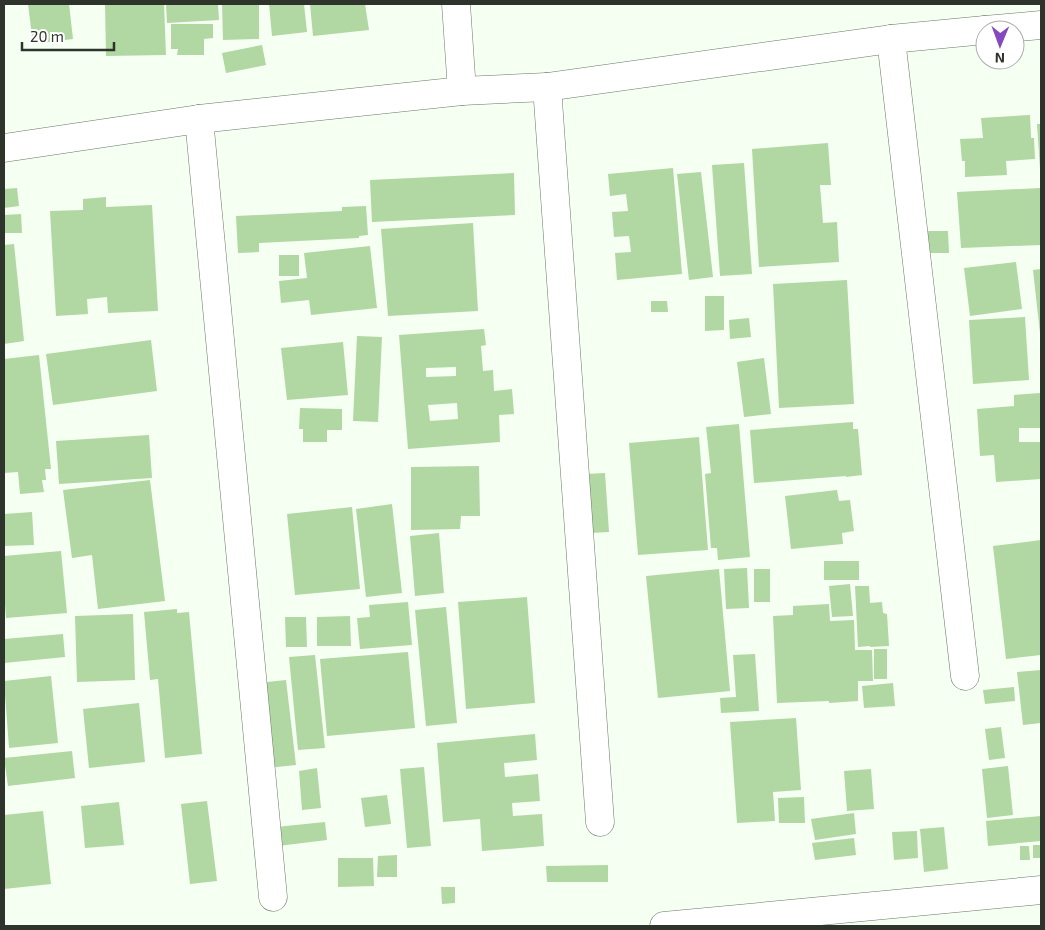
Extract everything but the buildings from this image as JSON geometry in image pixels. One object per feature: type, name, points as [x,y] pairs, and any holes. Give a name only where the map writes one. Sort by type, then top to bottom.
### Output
[{"type":"street","points":[[456,4],[462,91]]},
{"type":"street","points":[[1025,26],[1041,25]]},
{"type":"street","points":[[4,148],[199,118],[462,91],[547,87],[891,39],[975,31]]},
{"type":"street","points":[[891,39],[965,676]]},
{"type":"street","points":[[547,87],[600,822]]},
{"type":"street","points":[[199,118],[273,897]]},
{"type":"street","points":[[664,926],[1041,890]]}]
